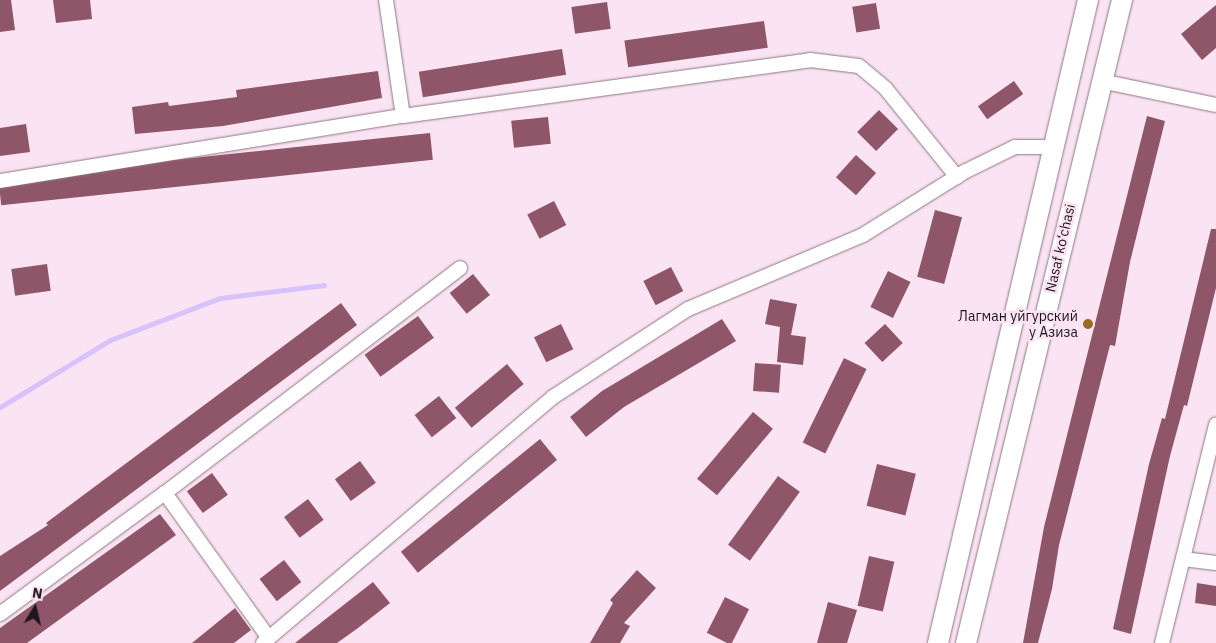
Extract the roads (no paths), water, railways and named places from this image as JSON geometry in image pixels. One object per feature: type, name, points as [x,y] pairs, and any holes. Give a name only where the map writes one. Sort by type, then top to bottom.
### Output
[{"type":"main road","points":[[938,643],[1088,0]]},
{"type":"main road","name":"Nasaf ko‘chasi","points":[[966,643],[1122,0]]},
{"type":"street","points":[[386,0],[403,116]]},
{"type":"street","points":[[0,181],[403,116],[810,60],[859,66],[886,89],[957,177]]},
{"type":"street","points":[[1101,81],[1216,105]]},
{"type":"street","points":[[165,493],[266,640],[553,397],[688,309],[863,235],[957,177],[1015,147],[1054,147]]},
{"type":"street","points":[[0,614],[165,493],[460,268]]},
{"type":"street","points":[[1162,643],[1216,425]]},
{"type":"street","points":[[1183,559],[1216,562]]},
{"type":"waterway","points":[[0,407],[110,340],[220,298],[324,285]]},
{"type":"place","name":"Лагман уйгурский у Азиза","points":[[1088,324]]}]
